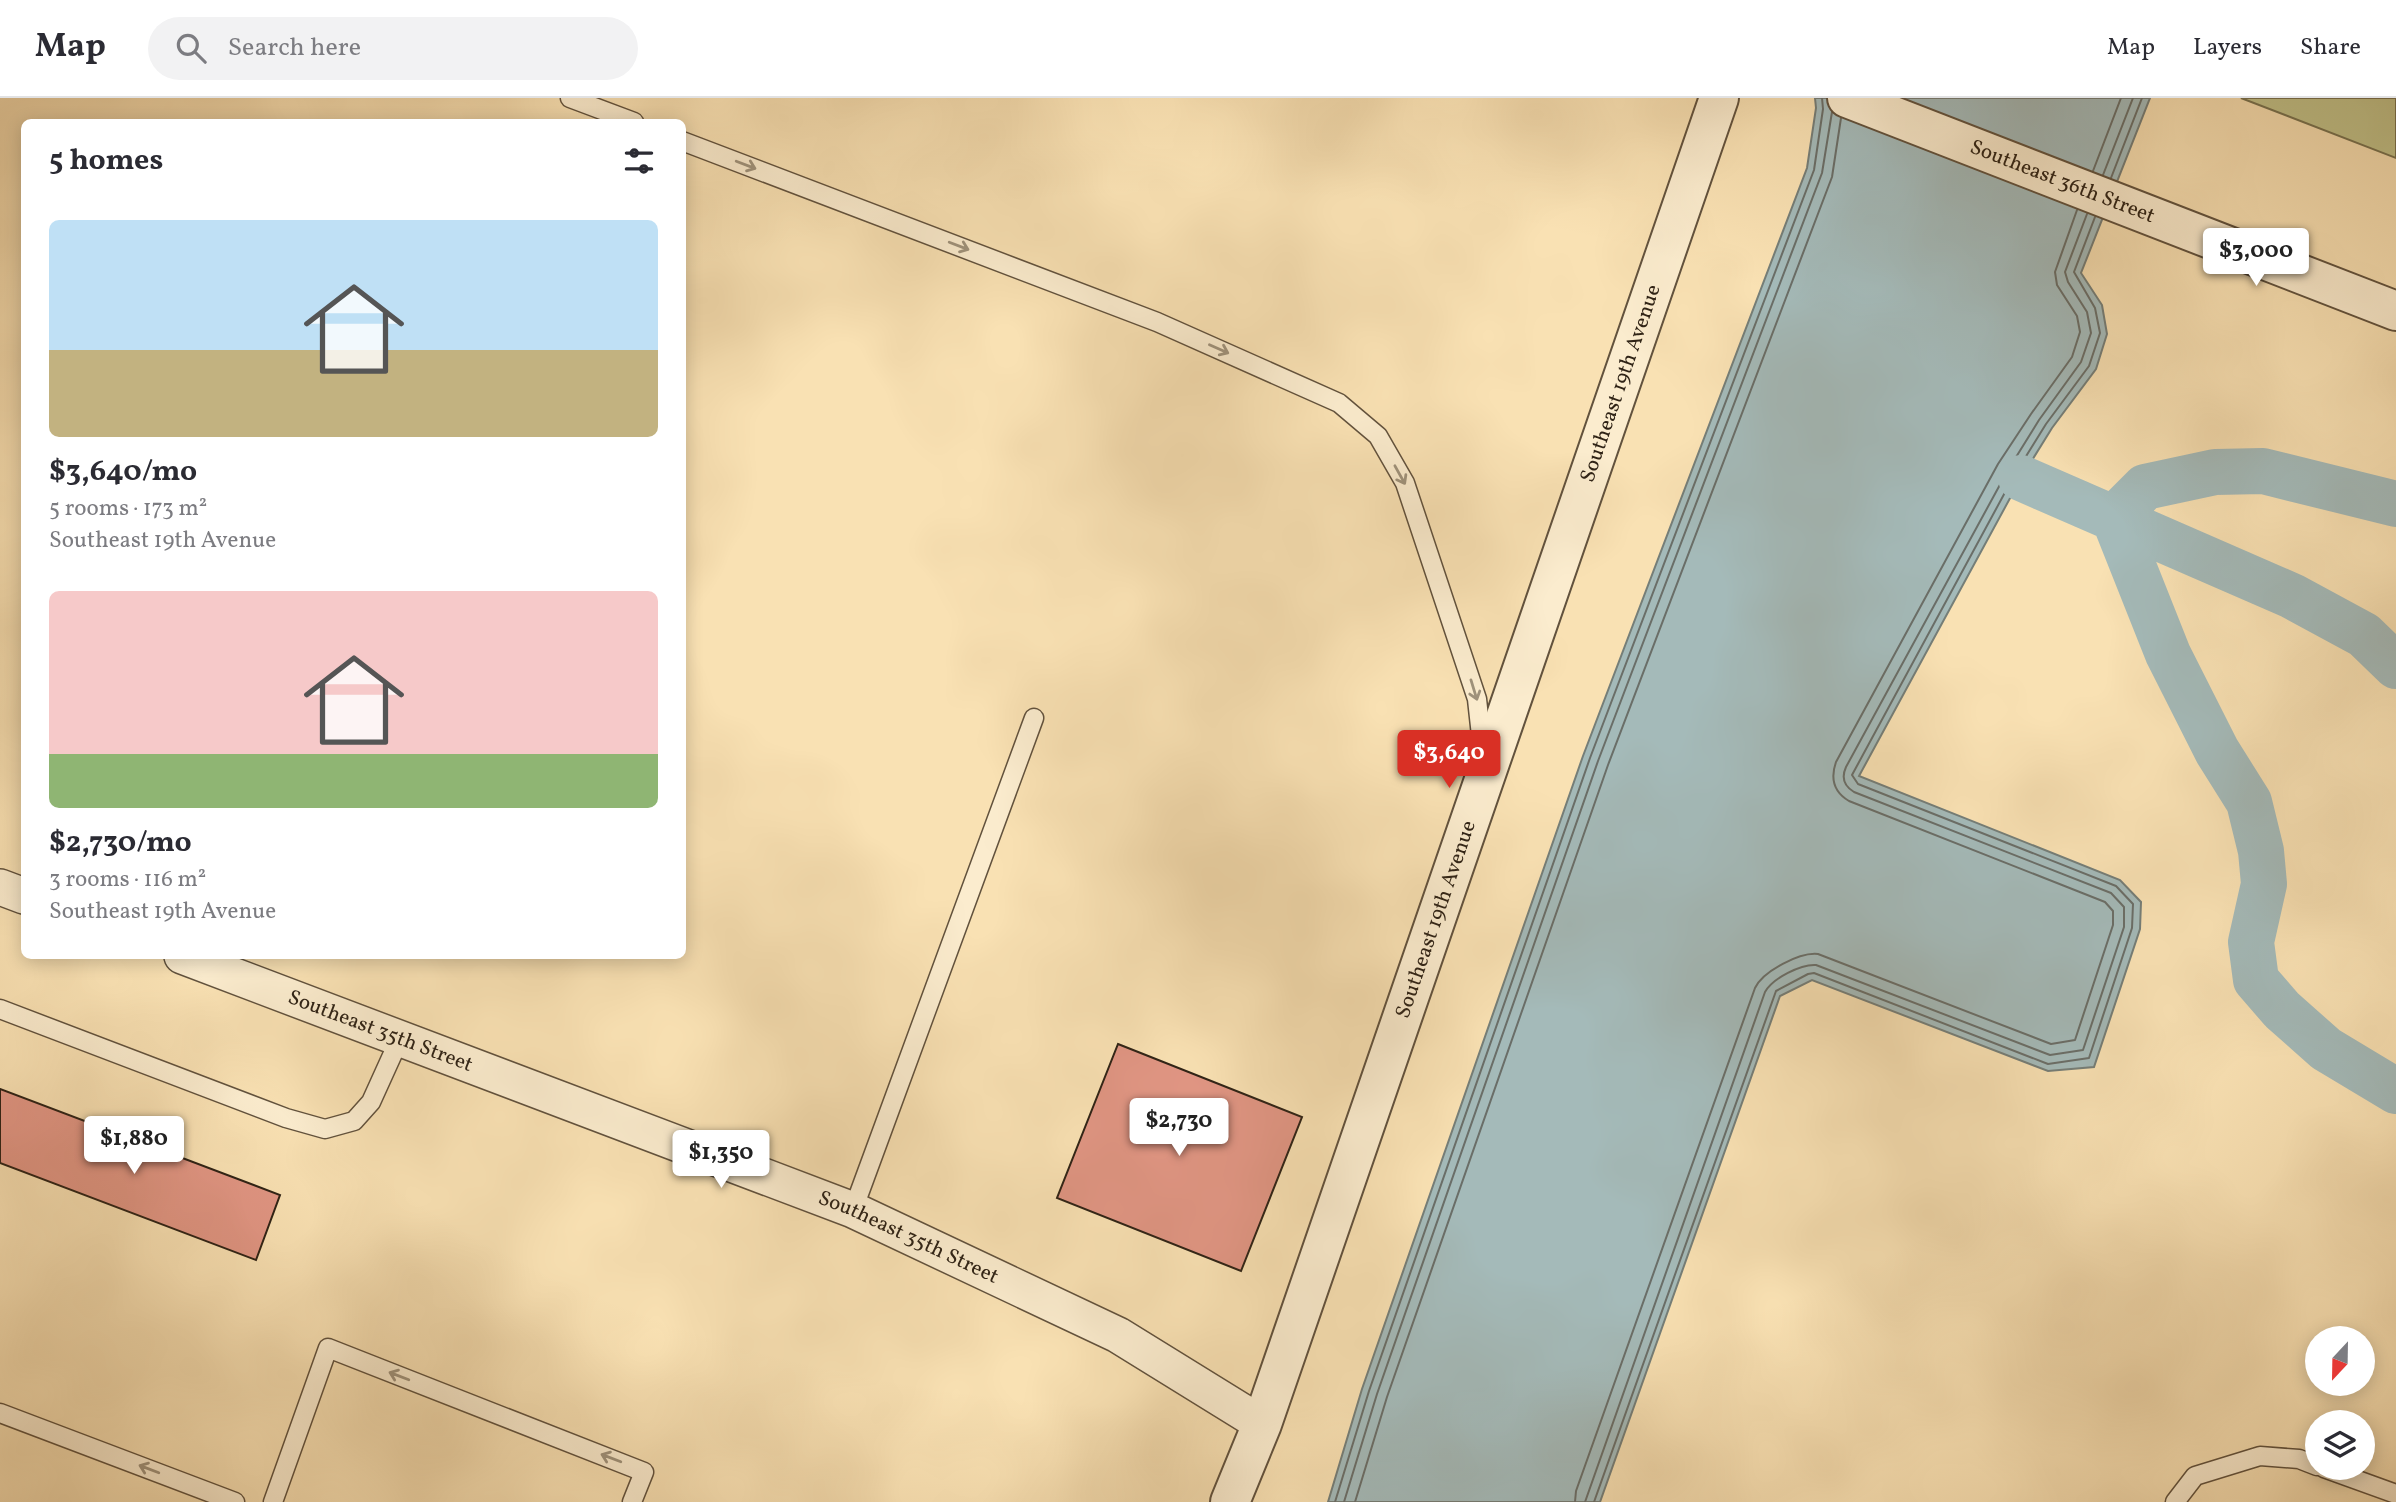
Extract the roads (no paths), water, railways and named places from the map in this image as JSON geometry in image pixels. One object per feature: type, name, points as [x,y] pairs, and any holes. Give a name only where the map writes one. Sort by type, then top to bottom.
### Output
[{"type":"street","name":"Southeast 19th Avenue","points":[[1230,1502],[1262,1424],[1719,98]]},
{"type":"street","name":"Southeast 36th Street","points":[[1847,98],[2396,311]]},
{"type":"street","points":[[0,887],[21,895]]},
{"type":"street","name":"Southeast 35th Street","points":[[190,959],[853,1210],[1118,1335],[1262,1424]]},
{"type":"lane","points":[[570,98],[626,119]]},
{"type":"lane","points":[[686,143],[1157,322],[1339,403],[1378,436],[1405,483],[1477,699],[1485,777]]},
{"type":"lane","points":[[853,1210],[1034,718]]},
{"type":"lane","points":[[0,1009],[286,1118],[325,1129],[354,1121],[371,1102],[400,1038]]},
{"type":"lane","points":[[273,1502],[328,1348],[644,1472],[632,1502]]},
{"type":"lane","points":[[0,1413],[235,1502]]},
{"type":"lane","points":[[2175,1502],[2195,1476],[2260,1456],[2305,1461]]},
{"type":"lane","points":[[2357,1480],[2396,1494]]},
{"type":"water","points":[[1815,98],[2150,98],[2081,273],[2102,305],[2107,334],[2096,369],[2052,428],[2021,478],[1859,776],[2120,880],[2141,902],[2140,929],[2094,1067],[2048,1071],[1812,980],[1780,996],[1600,1502],[1328,1502],[1362,1389],[1583,756],[1807,168],[1816,108]]},
{"type":"waterway","points":[[2396,504],[2263,471],[2215,472],[2145,487],[2114,518],[2168,654],[2217,751],[2249,802],[2261,851],[2264,884],[2251,942],[2256,980],[2282,1010],[2326,1049],[2396,1091]]},
{"type":"waterway","points":[[2021,478],[2292,596],[2364,635],[2396,666]]}]
